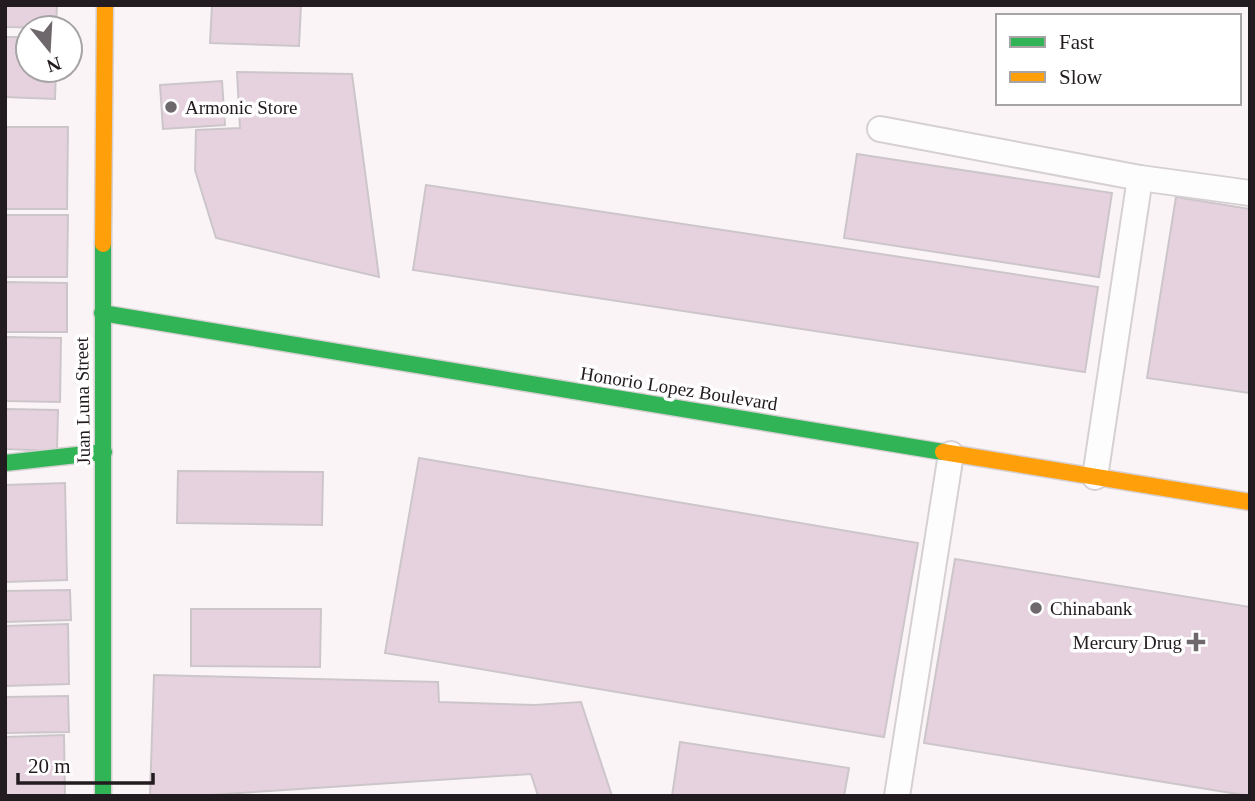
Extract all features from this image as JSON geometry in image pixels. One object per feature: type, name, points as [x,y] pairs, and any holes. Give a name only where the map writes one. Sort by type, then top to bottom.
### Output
[{"type":"main road","name":"Juan Luna Street","points":[[103,796],[102,313],[105,5]]},
{"type":"main road","name":"Honorio Lopez Boulevard","points":[[102,313],[1250,502]]},
{"type":"main road","points":[[5,463],[104,452]]},
{"type":"lane","points":[[880,129],[1140,178],[1250,193]]},
{"type":"lane","points":[[1095,477],[1140,178]]},
{"type":"lane","points":[[897,796],[951,454]]},
{"type":"building","points":[[5,5],[57,5],[57,14],[14,14],[14,27],[5,27]]},
{"type":"building","points":[[212,5],[301,5],[299,46],[210,43]]},
{"type":"building","points":[[5,37],[14,37],[14,84],[56,84],[55,99],[5,97]]},
{"type":"building","points":[[237,72],[352,74],[379,277],[216,238],[195,170],[196,130],[240,128]]},
{"type":"building","points":[[222,81],[225,125],[163,129],[160,85]]},
{"type":"building","points":[[5,127],[68,127],[67,209],[5,209]]},
{"type":"building","points":[[857,154],[1112,193],[1099,277],[844,238]]},
{"type":"building","points":[[426,185],[1098,287],[1085,372],[413,270]]},
{"type":"building","points":[[1176,197],[1250,209],[1250,393],[1147,378]]},
{"type":"building","points":[[5,215],[68,215],[67,277],[5,277]]},
{"type":"building","points":[[5,282],[67,283],[67,332],[5,332]]},
{"type":"building","points":[[5,337],[61,338],[60,402],[5,401]]},
{"type":"building","points":[[5,409],[58,410],[57,451],[5,449]]},
{"type":"building","points":[[419,458],[918,543],[884,737],[385,653]]},
{"type":"building","points":[[178,471],[323,472],[322,525],[177,523]]},
{"type":"building","points":[[65,483],[67,580],[5,582],[5,485]]},
{"type":"building","points":[[955,559],[1250,607],[1250,796],[924,743]]},
{"type":"building","points":[[70,590],[71,620],[5,622],[5,591]]},
{"type":"building","points":[[191,609],[321,609],[320,667],[191,666]]},
{"type":"building","points":[[68,624],[69,684],[5,686],[5,626]]},
{"type":"building","points":[[154,675],[438,682],[439,702],[535,705],[581,702],[612,796],[538,796],[531,774],[193,796],[150,796]]},
{"type":"building","points":[[68,696],[69,732],[5,733],[5,697]]},
{"type":"building","points":[[64,735],[65,796],[5,796],[5,737]]},
{"type":"building","points":[[680,742],[849,768],[844,796],[672,796]]},
{"type":"traffic: fast","points":[[103,244],[103,796]]},
{"type":"traffic: fast","points":[[102,313],[943,452]]},
{"type":"traffic: fast","points":[[5,463],[104,452]]},
{"type":"traffic: slow","points":[[103,244],[105,5]]},
{"type":"traffic: slow","points":[[943,452],[1250,502]]},
{"type":"place","name":"Armonic Store","points":[[171,107]]},
{"type":"place","name":"Chinabank","points":[[1036,608]]},
{"type":"place","name":"Mercury Drug","points":[[1196,642]]}]
